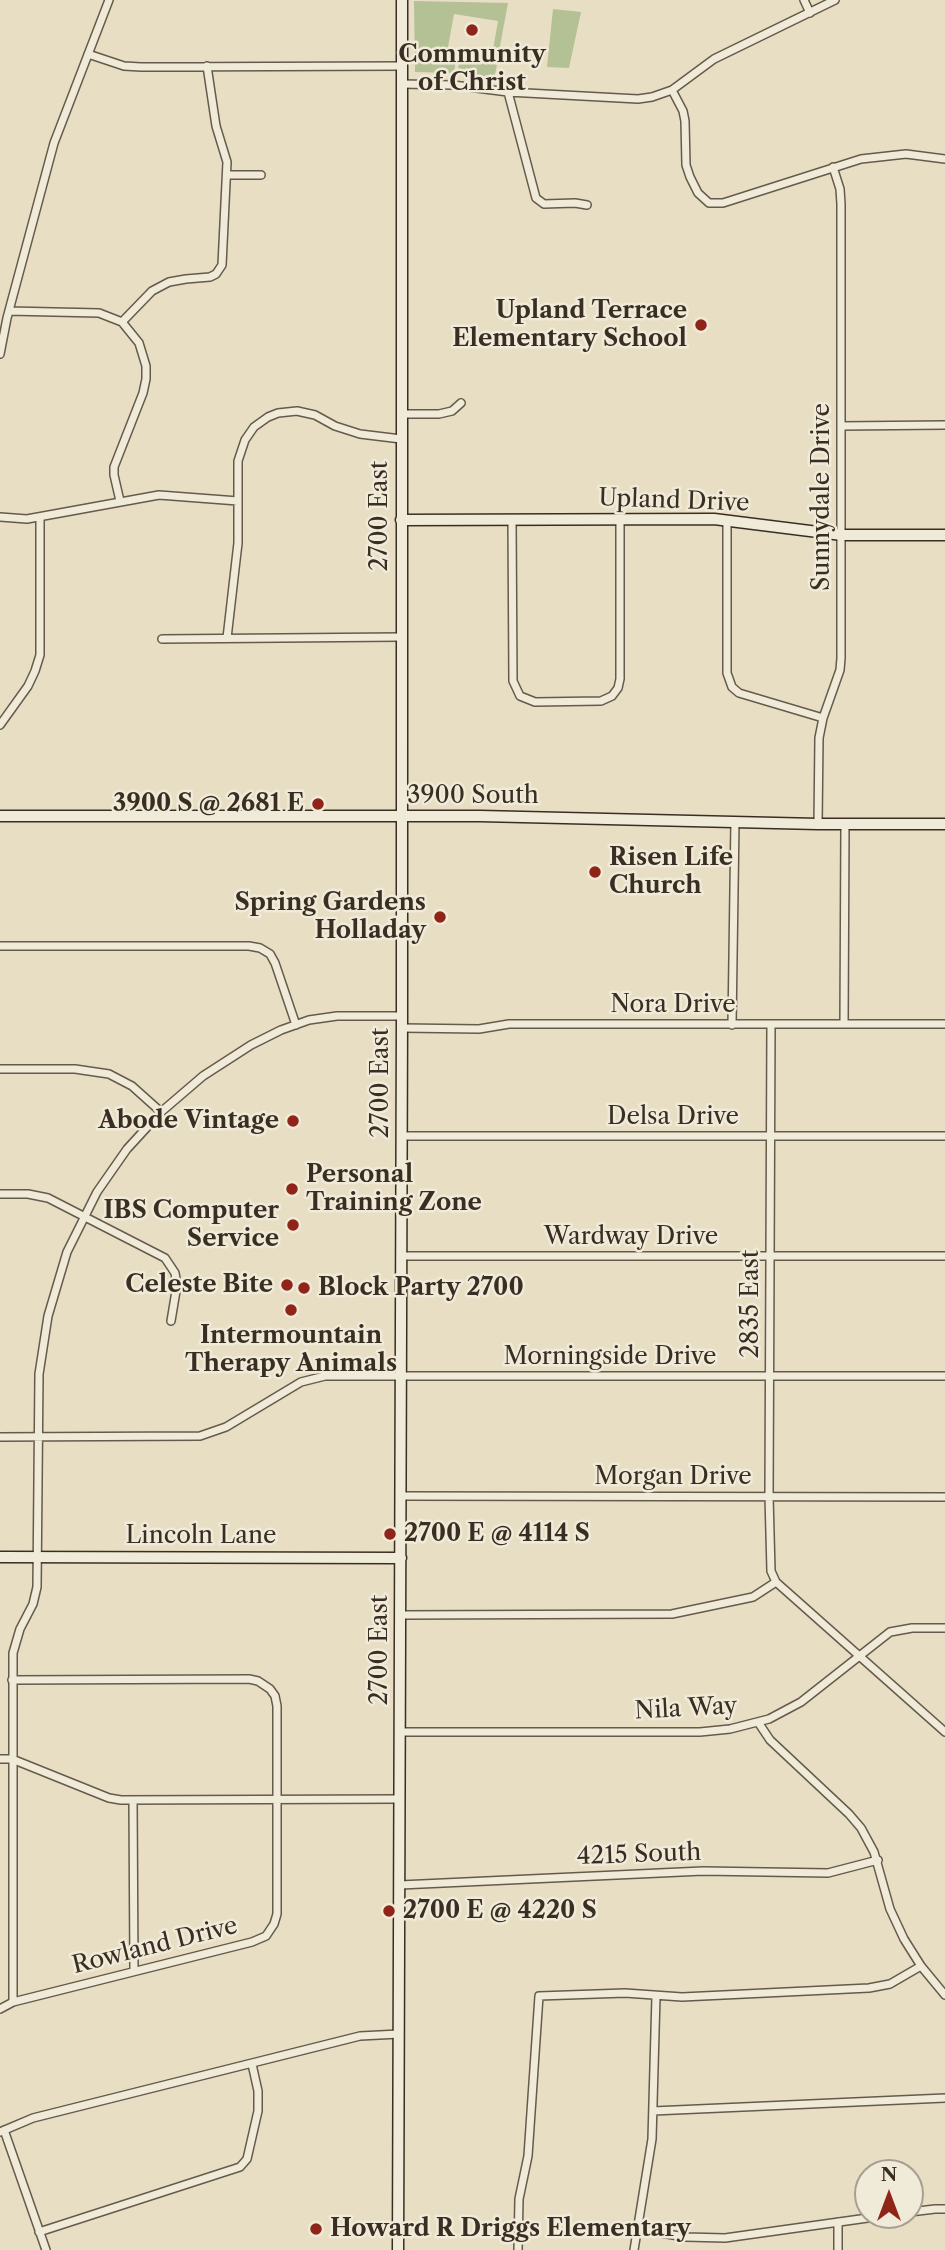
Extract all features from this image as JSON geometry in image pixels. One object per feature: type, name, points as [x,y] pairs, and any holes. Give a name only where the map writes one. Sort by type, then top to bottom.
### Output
[{"type":"street","points":[[0,354],[5,315],[54,143],[109,0]]},
{"type":"street","name":"2700 East","points":[[398,2250],[402,0]]},
{"type":"street","points":[[804,0],[810,13]]},
{"type":"street","points":[[402,84],[453,85],[508,92],[638,99],[652,97],[672,90],[714,59],[835,0]]},
{"type":"street","points":[[88,54],[124,65],[402,66]]},
{"type":"street","points":[[122,322],[140,301],[160,287],[186,278],[210,277],[219,270],[224,259],[228,175],[225,153],[216,126],[207,66]]},
{"type":"street","points":[[672,90],[683,110],[686,165],[698,193],[709,203],[723,203],[860,159],[890,154],[945,159]]},
{"type":"street","points":[[508,92],[536,198],[544,204],[587,205]]},
{"type":"street","name":"Sunnydale Drive","points":[[818,824],[818,760],[823,718],[837,680],[841,659],[841,204],[840,189],[833,167]]},
{"type":"street","points":[[228,175],[261,175]]},
{"type":"street","points":[[5,315],[92,312],[122,322],[139,343],[146,366],[146,379],[114,467],[120,501]]},
{"type":"street","points":[[401,414],[439,414],[452,411],[461,403]]},
{"type":"street","points":[[227,638],[238,543],[238,460],[244,440],[254,427],[268,416],[297,411],[314,415],[360,435],[401,439]]},
{"type":"street","points":[[841,426],[945,425]]},
{"type":"street","points":[[0,517],[27,519],[159,495],[238,501]]},
{"type":"street","points":[[0,725],[28,687],[40,655],[40,517]]},
{"type":"street","name":"Upland Drive","points":[[401,520],[727,520],[842,535],[945,535]]},
{"type":"street","points":[[512,520],[513,681],[520,696],[535,702],[597,702],[612,696],[620,679],[620,520]]},
{"type":"street","points":[[727,520],[727,673],[735,690],[823,718]]},
{"type":"street","points":[[162,639],[401,637]]},
{"type":"street","name":"3900 South","points":[[0,816],[468,816],[818,824],[945,824]]},
{"type":"street","points":[[732,1025],[735,821]]},
{"type":"street","points":[[844,1024],[845,824]]},
{"type":"street","points":[[0,946],[260,948],[270,954],[275,962],[296,1025]]},
{"type":"street","points":[[13,2002],[13,1653],[36,1597],[39,1374],[48,1316],[67,1252],[84,1216],[120,1159],[161,1112],[203,1076],[235,1054],[296,1025],[337,1016],[402,1016]]},
{"type":"street","name":"Nora Drive","points":[[402,1028],[479,1029],[509,1024],[945,1024]]},
{"type":"street","name":"2835 East","points":[[771,1025],[769,1496],[770,1567],[776,1581]]},
{"type":"street","points":[[0,1069],[75,1069],[109,1074],[132,1086],[161,1112]]},
{"type":"street","name":"Delsa Drive","points":[[402,1136],[945,1136]]},
{"type":"street","points":[[0,1194],[38,1196],[57,1202],[161,1256],[175,1273],[177,1285],[171,1321]]},
{"type":"street","name":"Wardway Drive","points":[[401,1256],[945,1256]]},
{"type":"street","name":"Morningside Drive","points":[[0,1437],[200,1436],[220,1430],[293,1386],[325,1376],[945,1376]]},
{"type":"street","name":"Morgan Drive","points":[[401,1496],[945,1497]]},
{"type":"street","name":"Lincoln Lane","points":[[0,1557],[401,1558]]},
{"type":"street","points":[[401,1615],[672,1614],[753,1597],[776,1581],[945,1732]]},
{"type":"street","name":"Nila Way","points":[[400,1732],[719,1731],[758,1722],[801,1702],[890,1632],[912,1628],[945,1628]]},
{"type":"street","name":"Rowland Drive","points":[[0,2009],[13,2002],[252,1942],[266,1936],[277,1914],[277,1700],[270,1689],[249,1679],[12,1680]]},
{"type":"street","points":[[758,1722],[770,1740],[855,1821],[866,1835],[878,1860],[890,1909],[921,1966],[945,1995]]},
{"type":"street","points":[[0,1759],[12,1759],[109,1798],[400,1799]]},
{"type":"street","points":[[133,1800],[134,1971]]},
{"type":"street","name":"4215 South","points":[[400,1885],[703,1871],[828,1873],[878,1860]]},
{"type":"street","points":[[517,2250],[519,2199],[528,2156],[539,1996],[625,1993],[682,1997],[876,1988],[898,1980],[921,1966]]},
{"type":"street","points":[[634,2250],[651,2149],[656,1996]]},
{"type":"street","points":[[46,2250],[2,2131],[33,2118],[360,2036],[399,2034]]},
{"type":"street","points":[[39,2232],[240,2167],[247,2159],[257,2123],[258,2091],[252,2064]]},
{"type":"street","points":[[653,2111],[945,2098]]},
{"type":"street","points":[[924,2210],[945,2209]]},
{"type":"street","points":[[637,2229],[685,2237],[712,2238],[854,2220]]},
{"type":"street","points":[[838,2222],[838,2250]]},
{"type":"green space","points":[[414,1],[508,3],[497,62],[491,61],[498,21],[454,14],[448,47],[451,53],[457,54],[454,73],[415,72]]},
{"type":"green space","points":[[553,9],[581,12],[569,68],[547,67]]},
{"type":"green space","points":[[460,58],[497,65],[494,79],[457,74]]},
{"type":"place","name":"Community of Christ","points":[[472,30]]},
{"type":"place","name":"Upland Terrace Elementary School","points":[[701,325]]},
{"type":"place","name":"3900 S @ 2681 E","points":[[318,804]]},
{"type":"place","name":"Risen Life Church","points":[[595,872]]},
{"type":"place","name":"Spring Gardens Holladay","points":[[440,917]]},
{"type":"place","name":"Abode Vintage","points":[[293,1121]]},
{"type":"place","name":"Personal Training Zone","points":[[292,1189]]},
{"type":"place","name":"IBS Computer Service","points":[[293,1225]]},
{"type":"place","name":"Celeste Bite","points":[[287,1285]]},
{"type":"place","name":"Block Party 2700","points":[[304,1288]]},
{"type":"place","name":"Intermountain Therapy Animals","points":[[291,1310]]},
{"type":"place","name":"2700 E @ 4114 S","points":[[390,1534]]},
{"type":"place","name":"2700 E @ 4220 S","points":[[389,1911]]},
{"type":"place","name":"Howard R Driggs Elementary","points":[[316,2229]]}]
